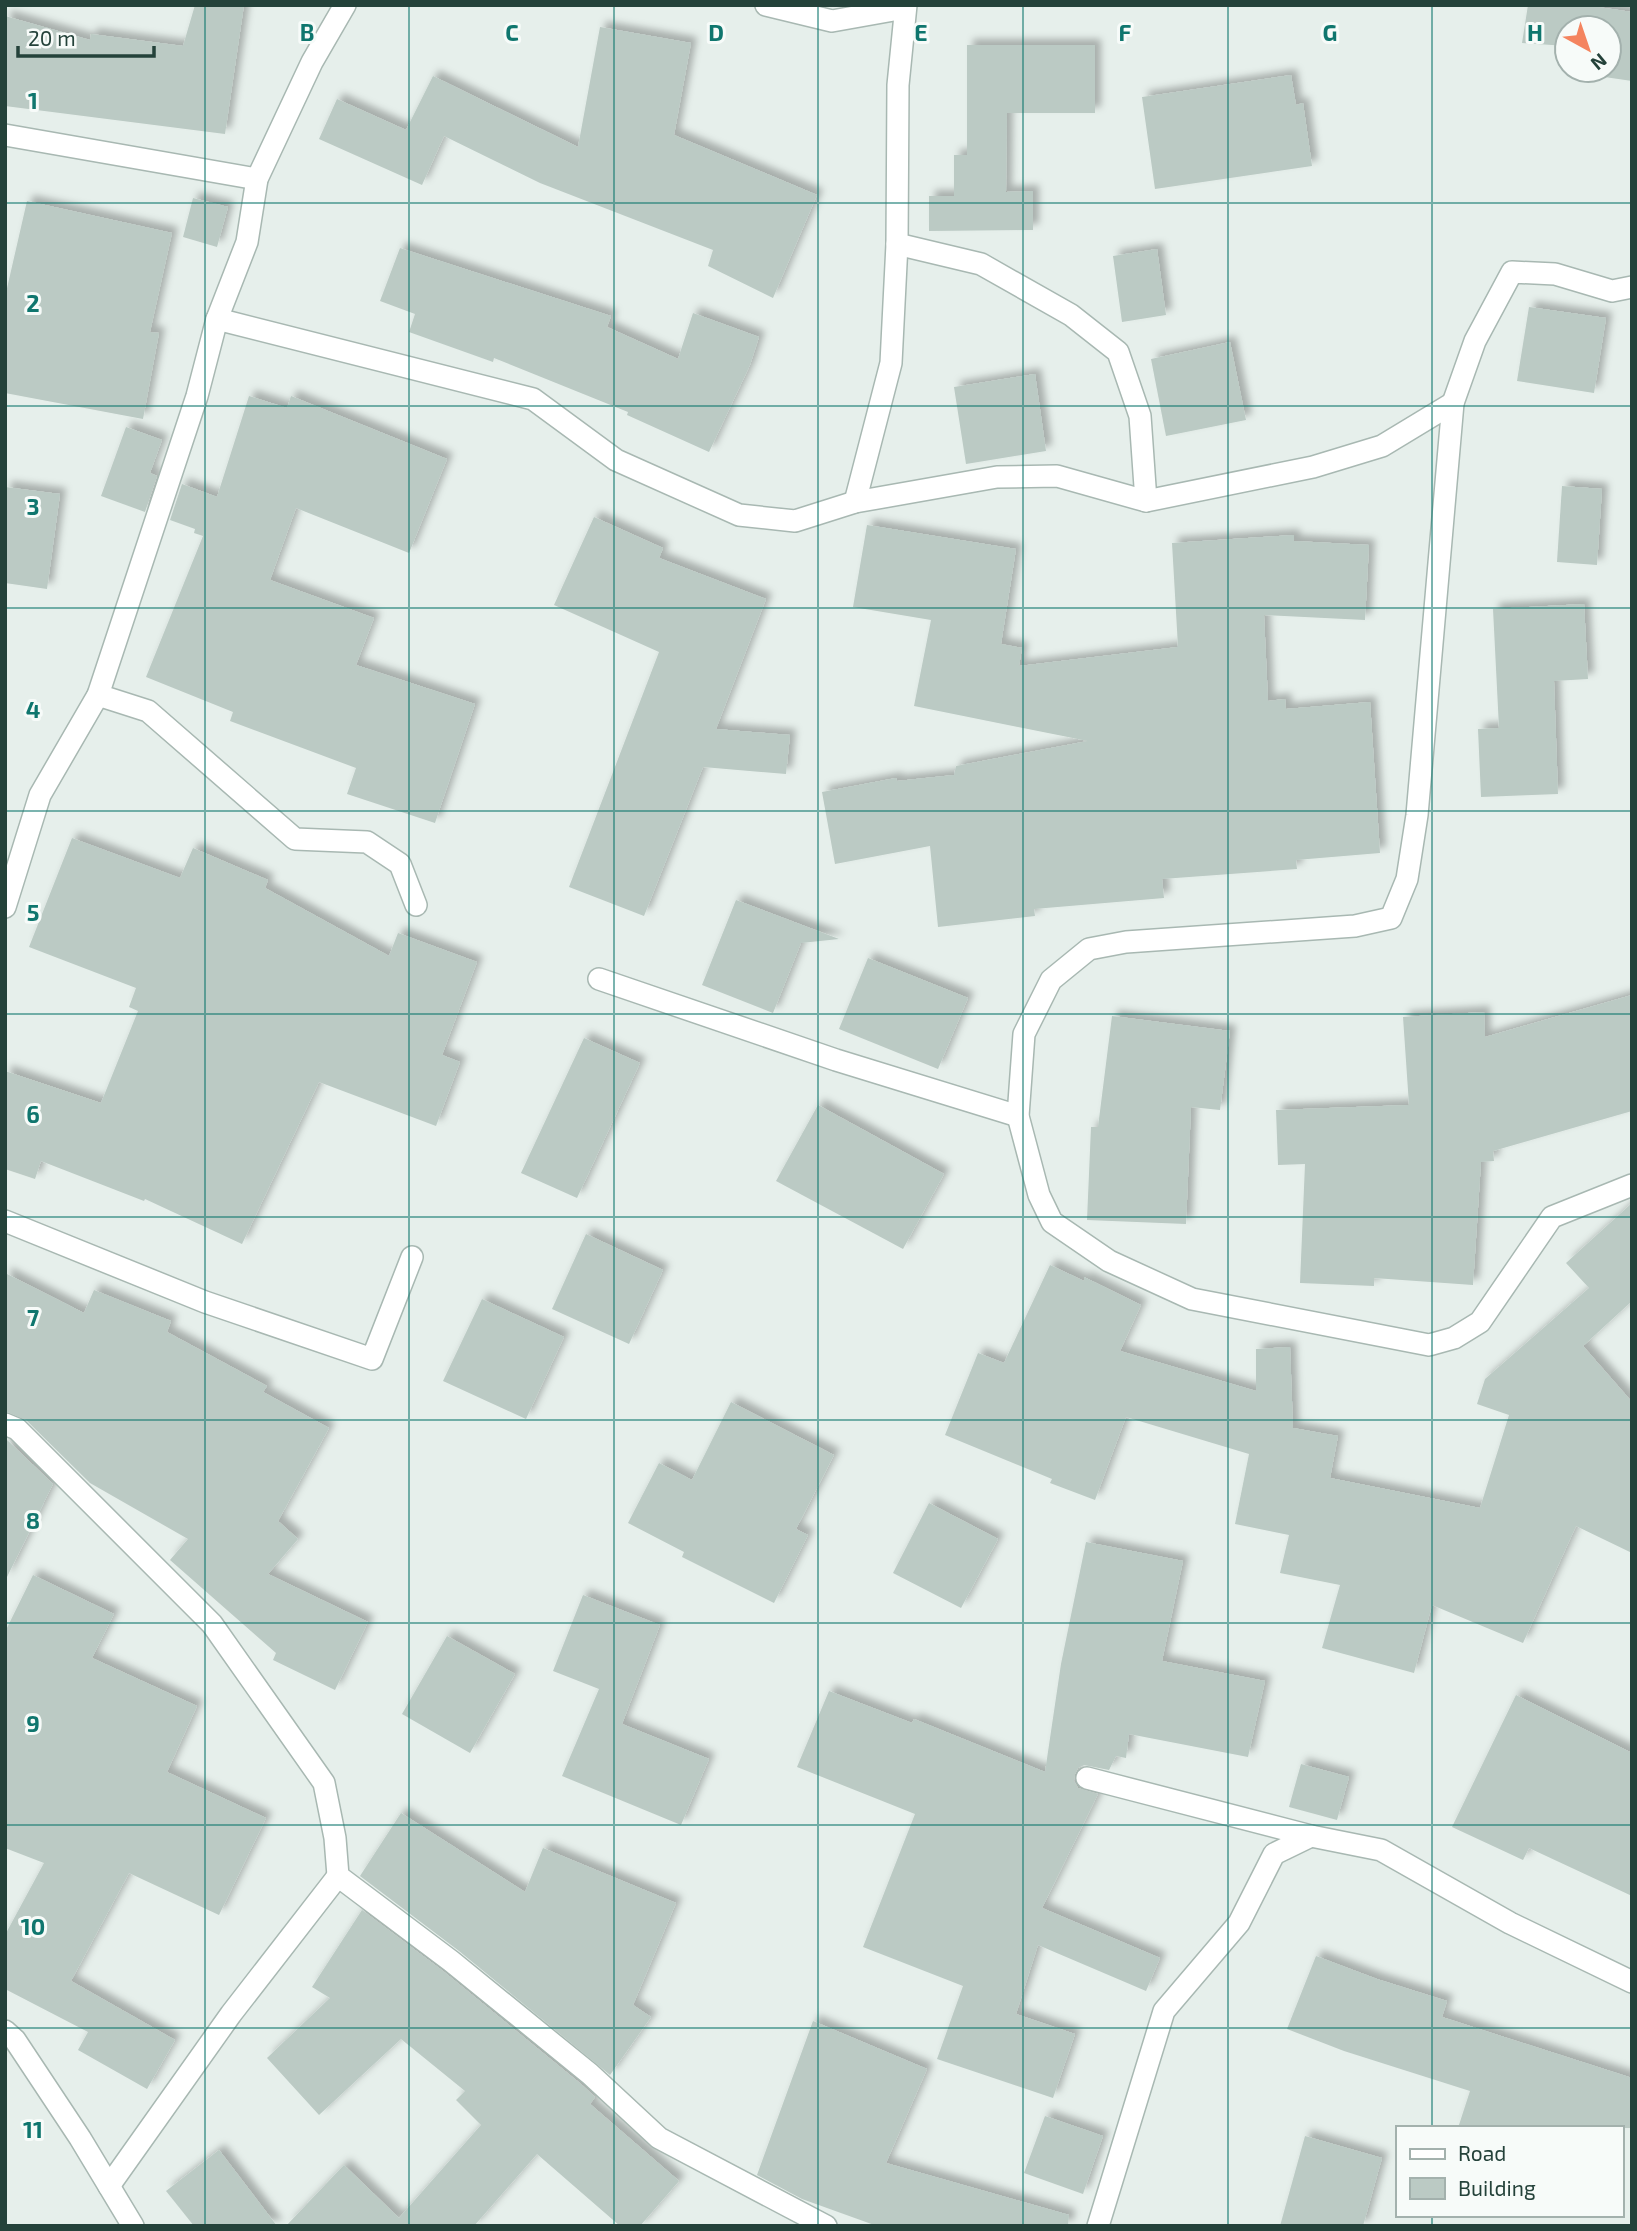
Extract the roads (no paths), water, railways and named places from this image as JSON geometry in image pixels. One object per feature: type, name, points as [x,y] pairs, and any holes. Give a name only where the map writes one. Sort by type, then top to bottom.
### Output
[{"type":"street","points":[[5,907],[40,795],[98,695],[197,396],[216,319],[247,242],[257,179],[312,62],[345,5]]},
{"type":"street","points":[[766,5],[832,21],[906,7],[898,86],[897,244],[891,363],[855,502]]},
{"type":"street","points":[[5,135],[257,179]]},
{"type":"street","points":[[897,244],[981,264],[1071,314],[1118,352],[1140,416],[1146,501]]},
{"type":"street","points":[[1632,287],[1612,291],[1555,274],[1512,272],[1475,341],[1453,403],[1417,815],[1407,879],[1391,918],[1355,926],[1126,942],[1089,949],[1051,980],[1024,1034],[1018,1116],[1039,1195],[1052,1222],[1109,1261],[1192,1299],[1430,1345],[1454,1338],[1480,1322],[1552,1217],[1632,1185]]},
{"type":"street","points":[[216,319],[533,399],[616,460],[738,515],[795,521],[855,502],[997,477],[1057,476],[1146,501],[1313,467],[1382,446],[1453,403]]},
{"type":"street","points":[[98,695],[148,711],[295,839],[367,842],[400,864],[416,905]]},
{"type":"street","points":[[599,979],[836,1060],[1018,1116]]},
{"type":"street","points":[[5,1221],[205,1302],[372,1359],[412,1257]]},
{"type":"street","points":[[5,1424],[17,1429],[212,1624],[324,1783],[335,1838],[338,1876],[231,2014],[109,2186]]},
{"type":"street","points":[[1087,1778],[1311,1836],[1381,1850],[1510,1923],[1632,1982]]},
{"type":"street","points":[[1098,2226],[1164,2011],[1240,1923],[1274,1854],[1311,1836]]},
{"type":"street","points":[[338,1876],[451,1961],[590,2074],[659,2138],[826,2226]]},
{"type":"street","points":[[5,2031],[15,2040],[133,2226]]}]
